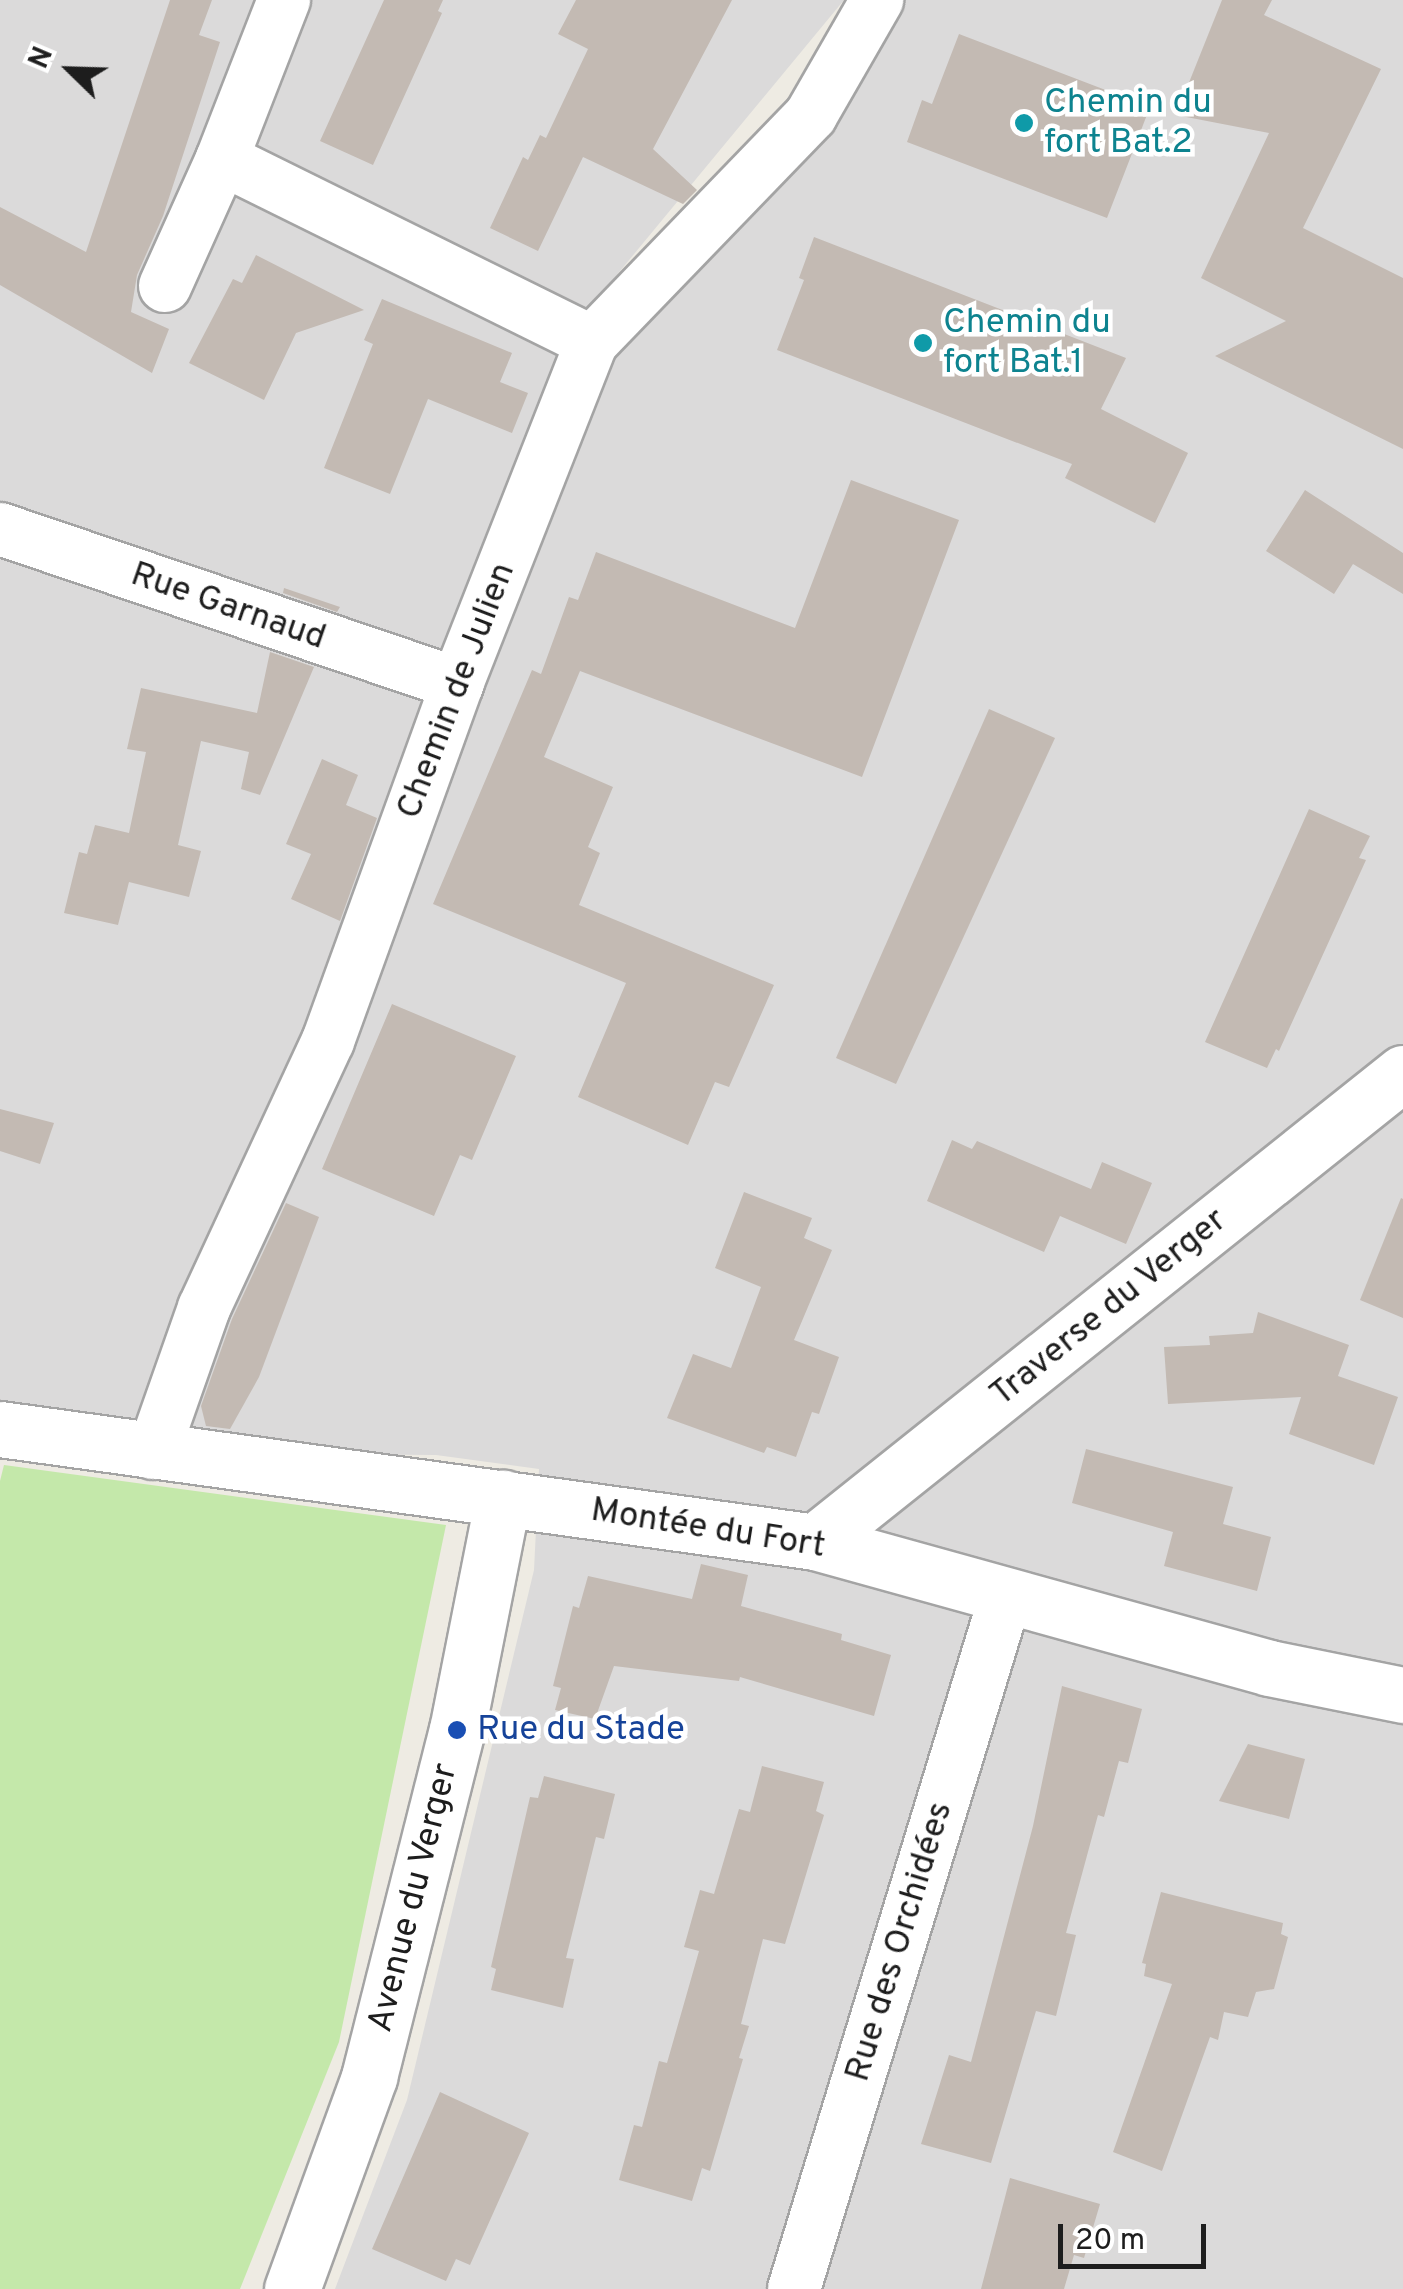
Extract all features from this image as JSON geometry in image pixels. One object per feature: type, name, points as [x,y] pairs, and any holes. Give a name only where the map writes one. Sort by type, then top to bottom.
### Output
[{"type":"street","points":[[165,286],[222,159],[284,0]]},
{"type":"street","name":"Chemin de Julien","points":[[154,1453],[204,1308],[328,1041],[457,684],[592,342],[811,115],[877,0]]},
{"type":"street","points":[[222,159],[592,342]]},
{"type":"street","name":"Rue Garnaud","points":[[0,529],[457,684]]},
{"type":"street","name":"Traverse du Verger","points":[[815,1542],[1403,1073]]},
{"type":"street","name":"Montée du Fort","points":[[0,1429],[815,1542],[1270,1668],[1403,1695]]},
{"type":"street","name":"Avenue du Verger","points":[[292,2289],[369,2077],[457,1730],[502,1498]]},
{"type":"street","name":"Rue des Orchidées","points":[[794,2289],[1006,1595]]},
{"type":"shaded area","points":[[0,0],[844,0],[601,294],[530,452],[441,679],[0,522]]},
{"type":"shaded area","points":[[890,0],[1403,0],[1403,2289],[335,2289],[407,2100],[534,1570],[539,1469],[436,1455],[153,1453],[0,1429],[0,537],[463,695],[599,354]]},
{"type":"green space","points":[[4,1465],[446,1525],[339,2042],[240,2289],[0,2289],[0,1481]]},
{"type":"building","points":[[170,0],[212,0],[199,35],[220,42],[163,216],[137,275],[131,312],[169,329],[152,373],[0,285],[0,207],[86,252]]},
{"type":"building","points":[[384,0],[443,0],[438,11],[442,13],[373,165],[320,141]]},
{"type":"building","points":[[576,0],[732,0],[653,149],[697,190],[683,204],[583,157],[538,251],[490,228],[523,157],[528,160],[540,135],[546,138],[588,49],[558,34]]},
{"type":"building","points":[[1222,0],[1272,0],[1264,15],[1381,69],[1303,228],[1403,278],[1403,449],[1215,356],[1286,321],[1201,278],[1269,133],[1176,115]]},
{"type":"building","name":"Chemin du fort Bat.2","points":[[959,34],[1150,107],[1107,218],[907,142],[922,100],[932,104]]},
{"type":"building","name":"Chemin du fort Bat.1","points":[[814,237],[1126,358],[1101,409],[1188,453],[1155,523],[1065,478],[1072,464],[777,350],[804,280],[799,278]]},
{"type":"building","points":[[256,255],[364,310],[296,333],[264,400],[189,363],[233,279],[242,283]]},
{"type":"building","points":[[382,299],[512,353],[500,382],[528,393],[512,433],[428,399],[390,494],[324,468],[373,344],[364,340]]},
{"type":"building","points":[[851,480],[959,520],[862,777],[580,671],[544,757],[613,787],[588,847],[600,853],[579,905],[774,985],[729,1087],[715,1082],[688,1145],[578,1097],[626,983],[433,904],[532,670],[541,674],[569,597],[578,600],[596,552],[795,628]]},
{"type":"building","points":[[1305,490],[1403,553],[1403,594],[1353,564],[1334,594],[1266,551]]},
{"type":"building","points":[[284,588],[340,607],[337,612],[283,593]]},
{"type":"building","points":[[270,652],[314,667],[260,795],[241,789],[249,752],[201,741],[178,845],[201,851],[189,897],[129,882],[118,925],[64,913],[79,852],[87,854],[95,825],[129,833],[146,752],[127,749],[141,688],[257,713]]},
{"type":"building","points":[[989,709],[1055,738],[896,1084],[836,1058]]},
{"type":"building","points":[[322,759],[358,775],[346,805],[377,818],[340,921],[291,899],[311,854],[286,844]]},
{"type":"building","points":[[1309,809],[1370,836],[1359,858],[1366,860],[1279,1051],[1276,1049],[1267,1068],[1205,1042]]},
{"type":"building","points":[[392,1004],[516,1056],[472,1160],[460,1155],[434,1216],[322,1169]]},
{"type":"building","points":[[0,1109],[54,1123],[40,1164],[0,1151]]},
{"type":"building","points":[[952,1140],[972,1149],[977,1141],[1091,1189],[1102,1162],[1152,1183],[1126,1244],[1060,1216],[1044,1252],[927,1201]]},
{"type":"building","points":[[744,1192],[812,1218],[804,1238],[832,1250],[794,1340],[839,1357],[819,1414],[812,1412],[796,1457],[767,1447],[764,1453],[667,1418],[693,1354],[731,1368],[761,1287],[715,1268]]},
{"type":"building","points":[[1403,1199],[1403,1318],[1360,1300]]},
{"type":"building","points":[[286,1203],[319,1217],[259,1377],[230,1429],[206,1426],[201,1406],[232,1319]]},
{"type":"building","points":[[1258,1312],[1349,1345],[1338,1376],[1398,1397],[1374,1465],[1289,1434],[1301,1397],[1168,1404],[1164,1347],[1210,1345],[1209,1336],[1253,1333]]},
{"type":"building","points":[[1086,1449],[1233,1487],[1223,1524],[1271,1537],[1257,1591],[1164,1566],[1173,1532],[1072,1503]]},
{"type":"building","points":[[701,1564],[748,1575],[741,1606],[842,1634],[841,1640],[891,1655],[874,1716],[740,1677],[739,1681],[614,1666],[595,1719],[555,1710],[561,1688],[553,1686],[573,1606],[579,1608],[588,1576],[692,1599]]},
{"type":"building","points":[[1062,1686],[1142,1709],[1128,1763],[1119,1761],[1104,1817],[1098,1815],[1066,1933],[1076,1935],[1056,2016],[1036,2011],[991,2163],[921,2144],[949,2055],[971,2062],[1033,1826]]},
{"type":"building","points":[[1248,1744],[1305,1759],[1289,1819],[1219,1801]]},
{"type":"building","points":[[762,1766],[824,1782],[816,1811],[824,1815],[785,1944],[763,1939],[741,2024],[749,2026],[739,2058],[743,2059],[710,2171],[702,2168],[692,2201],[619,2180],[634,2125],[642,2127],[659,2061],[667,2063],[699,1951],[684,1947],[700,1890],[714,1894],[739,1809],[750,1812]]},
{"type":"building","points":[[544,1776],[615,1794],[604,1839],[596,1837],[566,1958],[574,1959],[563,2008],[491,1990],[496,1969],[491,1967],[530,1797],[538,1798]]},
{"type":"building","points":[[1161,1892],[1283,1923],[1281,1934],[1288,1937],[1274,1989],[1256,1992],[1248,2017],[1224,2012],[1218,2040],[1210,2037],[1162,2171],[1113,2152],[1172,1984],[1144,1976],[1146,1964],[1142,1963]]},
{"type":"building","points":[[440,2092],[529,2133],[470,2265],[456,2259],[446,2281],[372,2249]]},
{"type":"building","points":[[1010,2178],[1100,2204],[1084,2258],[1074,2255],[1064,2289],[981,2289]]},
{"type":"place","name":"Chemin du fort Bat.2","points":[[1024,123]]},
{"type":"place","name":"Chemin du fort Bat.1","points":[[923,343]]},
{"type":"place","name":"Rue du Stade","points":[[457,1730]]}]
